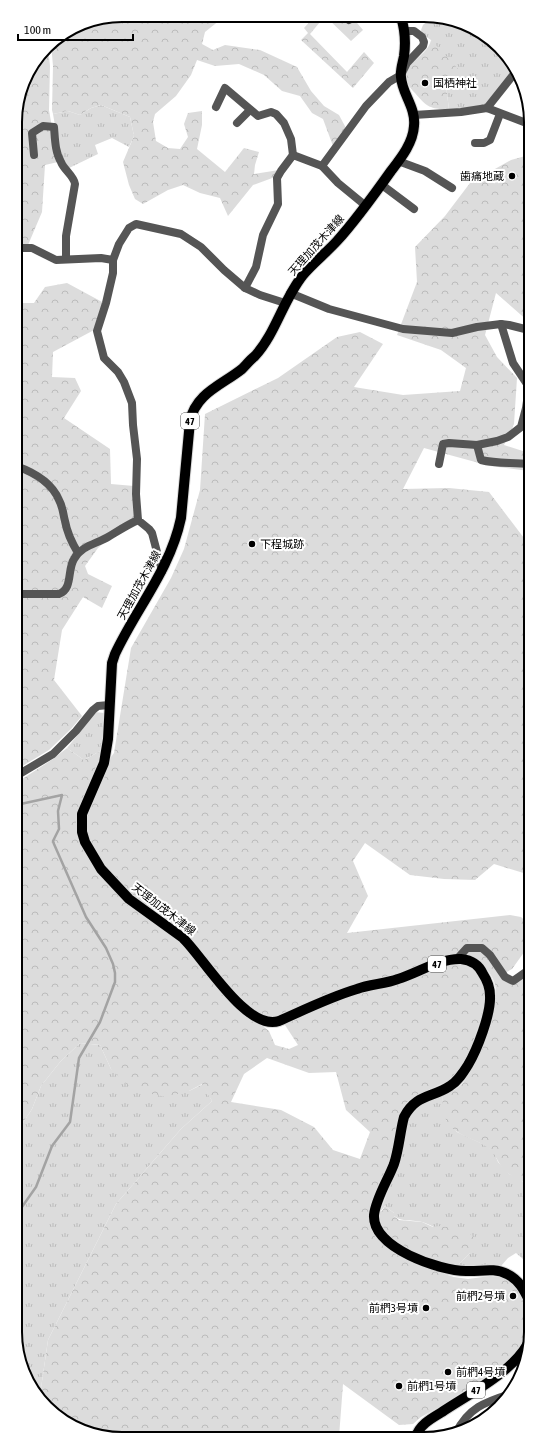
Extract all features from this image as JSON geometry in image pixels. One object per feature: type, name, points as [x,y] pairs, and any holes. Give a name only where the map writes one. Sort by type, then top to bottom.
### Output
[{"type":"main road","name":"天理加茂木津線","points":[[402,22],[405,31],[401,82],[414,114],[414,126],[406,150],[366,206],[335,243],[303,275],[290,293],[271,332],[256,354],[242,368],[207,392],[199,400],[192,412],[181,518],[175,542],[162,571],[115,654],[112,664],[108,739],[104,763],[82,814],[82,832],[85,842],[101,869],[129,899],[190,944],[216,980],[255,1017],[268,1023],[273,1023],[358,988],[390,982],[432,965],[457,959]]},
{"type":"main road","name":"47","points":[[457,959],[475,964],[480,968],[486,978],[490,990],[490,998],[484,1026],[474,1052],[462,1076],[449,1086],[423,1097],[407,1110],[393,1165],[374,1214],[374,1219],[378,1231],[388,1242],[424,1261],[448,1269],[465,1271],[494,1270],[508,1274],[517,1280],[524,1290]]},
{"type":"main road","name":"47","points":[[419,1432],[422,1426],[488,1382],[512,1364],[521,1355]]},
{"type":"street","points":[[322,166],[366,106],[389,82],[401,75],[408,63],[423,46],[424,42],[422,37],[414,31],[405,31]]},
{"type":"street","points":[[487,108],[513,76]]},
{"type":"street","points":[[216,107],[225,88],[258,116],[271,112],[276,114],[284,123],[292,139],[293,155],[277,178],[278,204],[263,235],[256,267],[245,288]]},
{"type":"street","points":[[414,114],[461,112],[487,108],[524,122]]},
{"type":"street","points":[[237,123],[250,110]]},
{"type":"street","points":[[474,143],[484,143],[490,140],[500,114]]},
{"type":"street","points":[[34,155],[32,134],[44,126],[54,127],[58,158],[64,168],[75,180],[66,236],[66,259]]},
{"type":"street","points":[[293,155],[322,166],[347,191],[366,206]]},
{"type":"street","points":[[398,161],[426,171],[452,188]]},
{"type":"street","points":[[382,185],[414,209]]},
{"type":"street","points":[[162,571],[152,533],[149,528],[138,520],[136,506],[137,459],[132,403],[129,392],[121,377],[104,358],[97,330],[106,303],[113,273],[113,260],[122,238],[129,228],[134,225],[141,224],[175,232],[192,240],[245,288],[260,295],[285,303]]},
{"type":"street","points":[[22,248],[32,248],[51,258],[101,258],[113,260]]},
{"type":"street","points":[[290,293],[329,308],[403,329],[452,333],[477,327],[500,324],[524,329]]},
{"type":"street","points":[[500,324],[513,363],[524,377]]},
{"type":"street","points":[[439,464],[443,444],[477,445],[497,441],[508,437],[521,427],[524,416]]},
{"type":"street","points":[[477,445],[481,460],[495,463],[514,462],[524,463]]},
{"type":"street","points":[[22,468],[29,470],[41,479],[57,495],[62,507],[71,541],[78,553]]},
{"type":"street","points":[[22,594],[63,593],[68,585],[71,565],[78,553],[84,548],[138,520]]},
{"type":"street","points":[[22,772],[52,754],[76,731],[98,706],[109,705]]},
{"type":"street","points":[[457,959],[467,948],[482,948],[490,955],[505,977],[513,981],[524,973]]},
{"type":"street","points":[[460,1425],[479,1405],[499,1398]]},
{"type":"green space","points":[[122,22],[218,22],[205,32],[202,44],[213,50],[225,45],[260,50],[297,67],[311,91],[324,106],[339,115],[346,128],[333,146],[323,119],[312,113],[300,96],[282,91],[264,75],[239,64],[215,66],[197,60],[191,75],[176,96],[155,114],[153,122],[156,141],[168,148],[180,149],[188,137],[184,124],[188,113],[202,111],[202,125],[197,149],[225,172],[244,148],[259,152],[254,174],[279,170],[275,177],[253,185],[228,216],[220,198],[200,193],[183,185],[168,190],[143,204],[135,199],[129,185],[123,162],[134,136],[130,117],[101,105],[91,108],[80,115],[68,111],[53,114],[52,51],[72,35],[90,27]]},
{"type":"green space","points":[[310,22],[320,22],[310,34],[347,72],[364,52],[374,63],[353,88],[301,40],[308,33],[304,28]]},
{"type":"green space","points":[[331,22],[356,22],[363,30],[351,41]]},
{"type":"green space","points":[[426,22],[430,22],[456,27],[474,35],[495,51],[511,74],[489,103],[480,106],[449,110],[446,85],[431,40],[423,35],[421,30]]},
{"type":"green space","points":[[431,40],[462,73],[456,78],[458,83],[446,85],[449,110],[437,109],[429,106],[423,102],[408,84],[406,76],[408,70],[428,47]]},
{"type":"green space","points":[[49,54],[49,110],[58,162],[45,165],[42,212],[28,245],[22,245],[22,116],[25,96],[32,78]]},
{"type":"green space","points":[[101,105],[130,117],[134,136],[129,147],[112,138],[95,145],[98,154],[67,169],[61,161],[53,114],[68,111],[80,115],[91,108]]},
{"type":"green space","points":[[524,156],[524,318],[496,293],[485,335],[497,357],[517,378],[514,424],[504,445],[524,451],[524,470],[490,466],[424,448],[403,489],[449,488],[489,492],[524,538],[524,873],[494,864],[475,880],[444,879],[410,875],[365,843],[353,861],[368,896],[347,933],[510,915],[521,917],[524,920],[524,952],[512,969],[505,973],[505,979],[524,973],[524,1183],[505,1171],[490,1149],[454,1130],[444,1115],[442,1096],[461,1085],[468,1075],[484,1038],[493,1010],[496,990],[495,985],[488,970],[480,962],[471,956],[408,971],[271,1021],[242,1003],[211,969],[160,924],[121,885],[105,866],[93,847],[87,831],[88,814],[91,804],[114,753],[131,648],[171,578],[184,549],[200,490],[205,414],[278,378],[337,337],[360,332],[383,344],[354,387],[403,395],[460,391],[466,368],[441,350],[397,335],[417,282],[415,247],[445,216],[470,183],[511,160]]},
{"type":"green space","points":[[67,283],[104,303],[94,330],[53,352],[52,377],[75,378],[81,391],[64,418],[110,449],[111,484],[134,486],[134,517],[109,534],[78,548],[73,540],[62,499],[22,468],[22,303],[34,303],[45,287]]},
{"type":"green space","points":[[22,471],[40,481],[55,496],[76,554],[66,585],[62,591],[22,590]]},
{"type":"green space","points":[[108,539],[98,548],[85,566],[88,574],[112,586],[102,608],[83,597],[62,630],[54,680],[82,716],[49,750],[22,766],[22,594],[59,596],[80,555]]},
{"type":"green space","points":[[95,712],[104,713],[102,750],[84,760],[67,748]]},
{"type":"green space","points":[[67,748],[84,760],[102,750],[99,762],[77,816],[78,832],[84,851],[102,875],[178,938],[259,1023],[269,1031],[275,1045],[289,1049],[298,1045],[283,1022],[359,991],[452,964],[465,964],[475,969],[484,985],[486,1004],[470,1051],[460,1070],[448,1081],[415,1096],[401,1111],[398,1118],[390,1162],[373,1229],[384,1245],[417,1265],[454,1277],[468,1279],[490,1276],[501,1277],[510,1280],[516,1286],[524,1303],[524,1338],[523,1343],[517,1353],[504,1365],[441,1406],[421,1417],[413,1424],[399,1425],[343,1384],[339,1432],[116,1432],[90,1427],[78,1422],[51,1403],[41,1390],[48,1340],[116,1204],[181,1129],[212,1101],[202,1084],[189,1091],[166,1097],[133,1090],[111,1069],[100,1045],[80,1043],[60,1062],[41,1086],[32,1109],[22,1124],[22,779]],"holes":[[[267,1058],[309,1073],[336,1072],[346,1110],[370,1132],[360,1159],[333,1150],[314,1127],[281,1110],[231,1102],[244,1074]]]},
{"type":"green space","points":[[80,1043],[100,1045],[111,1069],[189,1091],[203,1084],[212,1101],[181,1129],[116,1204],[48,1340],[41,1390],[35,1382],[27,1364],[22,1338],[22,1124],[32,1109],[41,1086],[60,1062]]},
{"type":"green space","points":[[442,1096],[446,1120],[457,1132],[487,1146],[494,1152],[498,1162],[509,1174],[519,1178],[524,1184],[524,1260],[516,1253],[508,1258],[501,1266],[457,1266],[470,1253],[448,1236],[425,1223],[398,1218],[394,1216],[394,1213],[385,1206],[380,1212],[398,1164],[409,1118],[413,1111],[427,1100]]},
{"type":"green space","points":[[385,1206],[394,1213],[394,1216],[399,1220],[422,1222],[433,1227],[442,1226],[461,1230],[471,1234],[476,1243],[470,1253],[457,1266],[436,1262],[422,1257],[396,1242],[383,1229],[380,1221],[380,1212]]},
{"type":"waterway","points":[[22,804],[62,795],[58,811],[59,829],[53,841],[86,917],[106,948],[115,973],[115,982],[100,1022],[79,1058],[70,1122],[52,1146],[36,1187],[22,1207]]},
{"type":"place","name":"国栖神社","points":[[425,83]]},
{"type":"place","name":"歯痛地蔵","points":[[512,176]]},
{"type":"place","name":"下程城跡","points":[[252,544]]},
{"type":"place","name":"前椚2号墳","points":[[513,1296]]},
{"type":"place","name":"前椚3号墳","points":[[426,1308]]},
{"type":"place","name":"前椚4号墳","points":[[448,1372]]},
{"type":"place","name":"前椚1号墳","points":[[399,1386]]}]
